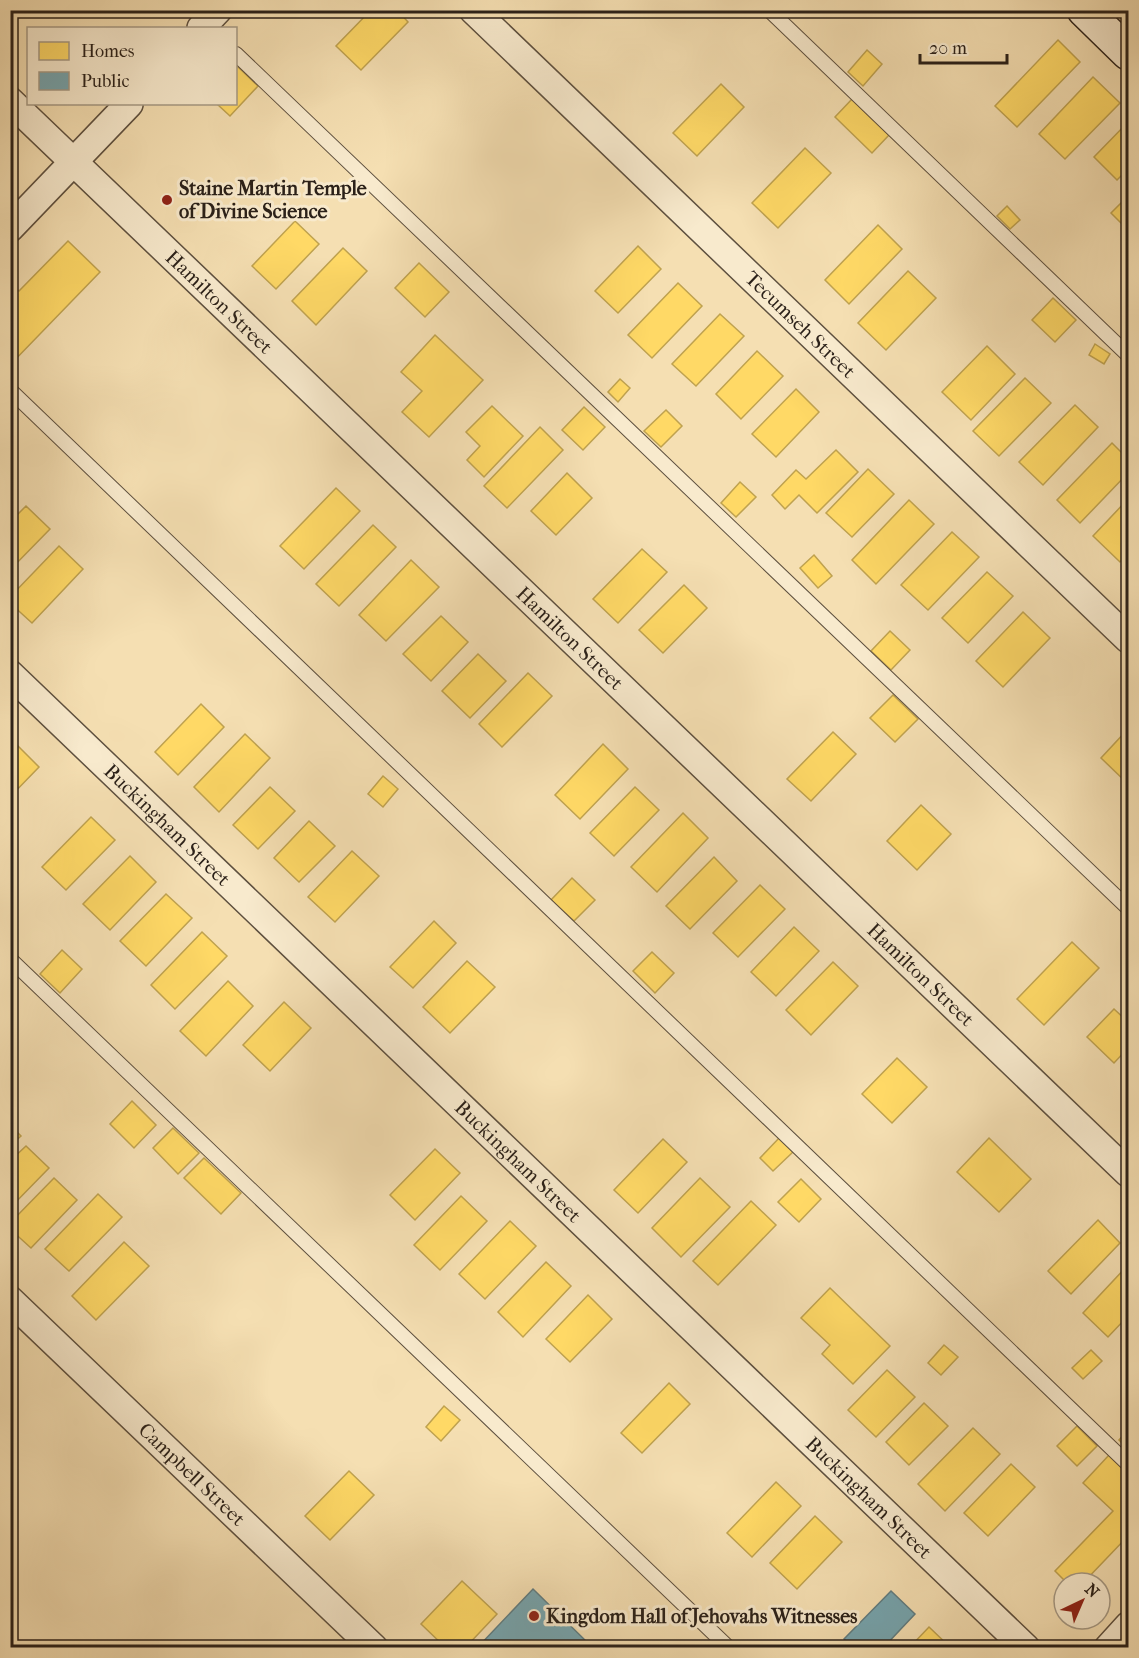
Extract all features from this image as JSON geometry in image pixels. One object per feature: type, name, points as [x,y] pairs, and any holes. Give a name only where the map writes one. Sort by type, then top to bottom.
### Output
[{"type":"street","name":"Tecumseh Street","points":[[473,10],[1128,639]]},
{"type":"street","points":[[1084,10],[1128,53]]},
{"type":"street","name":"Hamilton Street","points":[[10,101],[1128,1173]]},
{"type":"street","points":[[10,228],[128,105]]},
{"type":"street","name":"Buckingham Street","points":[[10,674],[1026,1647]]},
{"type":"street","name":"Campbell Street","points":[[10,1300],[374,1647]]},
{"type":"street","points":[[1108,1647],[1128,1626]]},
{"type":"lane","points":[[769,10],[1128,355]]},
{"type":"lane","points":[[237,55],[1128,908]]},
{"type":"lane","points":[[10,390],[1128,1464]]},
{"type":"lane","points":[[10,958],[729,1647]]},
{"type":"building: Homes","points":[[371,10],[397,10],[408,22],[361,70],[336,46]]},
{"type":"building: Homes","points":[[1058,40],[1080,62],[1017,127],[995,106]]},
{"type":"building: Homes","points":[[867,50],[882,64],[863,86],[848,72]]},
{"type":"building: Homes","points":[[237,66],[258,86],[230,116],[218,105],[237,105]]},
{"type":"building: Homes","points":[[1093,77],[1120,103],[1065,159],[1039,134]]},
{"type":"building: Homes","points":[[721,84],[744,107],[697,156],[673,133]]},
{"type":"building: Homes","points":[[852,99],[889,135],[872,153],[835,117]]},
{"type":"building: Homes","points":[[1128,122],[1128,169],[1117,180],[1094,157]]},
{"type":"building: Homes","points":[[805,148],[831,173],[778,228],[752,203]]},
{"type":"building: Homes","points":[[1128,196],[1128,230],[1111,213]]},
{"type":"building: Homes","points":[[1007,206],[1020,220],[1010,229],[997,216]]},
{"type":"building: Homes","points":[[295,221],[319,244],[276,289],[252,266]]},
{"type":"building: Homes","points":[[878,225],[902,249],[849,304],[825,280]]},
{"type":"building: Homes","points":[[68,241],[100,272],[10,365],[10,290],[14,287],[19,291]]},
{"type":"building: Homes","points":[[638,246],[661,269],[618,313],[595,291]]},
{"type":"building: Homes","points":[[343,248],[367,271],[316,325],[292,301]]},
{"type":"building: Homes","points":[[419,263],[449,292],[425,317],[395,288]]},
{"type":"building: Homes","points":[[908,271],[936,298],[886,350],[858,323]]},
{"type":"building: Homes","points":[[678,283],[702,306],[652,358],[628,335]]},
{"type":"building: Homes","points":[[1053,298],[1076,320],[1055,342],[1032,320]]},
{"type":"building: Homes","points":[[720,314],[744,336],[696,386],[672,364]]},
{"type":"building: Homes","points":[[435,335],[483,380],[429,437],[402,412],[422,391],[401,372]]},
{"type":"building: Homes","points":[[1095,344],[1110,354],[1104,364],[1089,355]]},
{"type":"building: Homes","points":[[987,346],[1015,374],[971,420],[942,392]]},
{"type":"building: Homes","points":[[757,351],[783,376],[741,419],[716,394]]},
{"type":"building: Homes","points":[[1025,378],[1051,403],[999,456],[973,431]]},
{"type":"building: Homes","points":[[620,379],[630,388],[618,402],[608,392]]},
{"type":"building: Homes","points":[[796,389],[819,412],[776,457],[752,434]]},
{"type":"building: Homes","points":[[1075,405],[1098,427],[1043,485],[1019,462]]},
{"type":"building: Homes","points":[[492,406],[523,436],[484,477],[467,460],[480,446],[466,432]]},
{"type":"building: Homes","points":[[584,407],[605,427],[583,450],[562,430]]},
{"type":"building: Homes","points":[[666,410],[682,426],[661,447],[644,431]]},
{"type":"building: Homes","points":[[540,427],[563,450],[507,508],[484,486]]},
{"type":"building: Homes","points":[[1112,443],[1128,459],[1128,473],[1080,523],[1057,500]]},
{"type":"building: Homes","points":[[836,450],[858,472],[817,513],[799,495],[785,509],[772,495],[796,470],[806,479]]},
{"type":"building: Homes","points":[[868,469],[894,494],[852,537],[826,513]]},
{"type":"building: Homes","points":[[567,473],[592,498],[556,535],[531,511]]},
{"type":"building: Homes","points":[[740,482],[756,497],[736,517],[721,503]]},
{"type":"building: Homes","points":[[336,488],[360,511],[304,569],[280,546]]},
{"type":"building: Homes","points":[[1128,499],[1128,553],[1120,562],[1093,536]]},
{"type":"building: Homes","points":[[909,500],[934,524],[876,584],[852,560]]},
{"type":"building: Homes","points":[[26,506],[50,529],[10,570],[10,522]]},
{"type":"building: Homes","points":[[373,525],[396,547],[339,606],[316,584]]},
{"type":"building: Homes","points":[[952,532],[979,557],[928,610],[901,585]]},
{"type":"building: Homes","points":[[59,546],[83,569],[32,623],[10,603],[10,597]]},
{"type":"building: Homes","points":[[642,549],[667,572],[618,623],[593,599]]},
{"type":"building: Homes","points":[[814,555],[832,576],[818,588],[800,568]]},
{"type":"building: Homes","points":[[411,560],[439,587],[386,641],[359,615]]},
{"type":"building: Homes","points":[[987,572],[1013,596],[968,643],[942,618]]},
{"type":"building: Homes","points":[[684,585],[707,608],[663,653],[639,630]]},
{"type":"building: Homes","points":[[1023,612],[1050,638],[1003,687],[976,661]]},
{"type":"building: Homes","points":[[441,616],[468,642],[431,681],[403,654]]},
{"type":"building: Homes","points":[[890,631],[910,650],[891,670],[871,651]]},
{"type":"building: Homes","points":[[478,654],[506,681],[470,718],[442,691]]},
{"type":"building: Homes","points":[[528,673],[552,696],[502,747],[479,724]]},
{"type":"building: Homes","points":[[893,695],[918,719],[895,742],[870,718]]},
{"type":"building: Homes","points":[[201,704],[224,727],[178,775],[155,752]]},
{"type":"building: Homes","points":[[1128,729],[1128,781],[1127,783],[1101,758]]},
{"type":"building: Homes","points":[[833,732],[856,754],[811,801],[787,779]]},
{"type":"building: Homes","points":[[245,734],[270,758],[219,812],[194,787]]},
{"type":"building: Homes","points":[[16,744],[39,767],[10,797],[10,749]]},
{"type":"building: Homes","points":[[603,744],[628,769],[580,819],[555,795]]},
{"type":"building: Homes","points":[[383,776],[398,789],[383,807],[368,794]]},
{"type":"building: Homes","points":[[270,787],[295,811],[258,849],[233,825]]},
{"type":"building: Homes","points":[[635,787],[659,810],[614,856],[590,833]]},
{"type":"building: Homes","points":[[921,805],[951,834],[917,870],[887,841]]},
{"type":"building: Homes","points":[[683,813],[708,838],[657,892],[631,867]]},
{"type":"building: Homes","points":[[91,817],[115,840],[66,890],[42,867]]},
{"type":"building: Homes","points":[[309,821],[335,846],[299,882],[274,858]]},
{"type":"building: Homes","points":[[352,851],[379,876],[335,922],[308,897]]},
{"type":"building: Homes","points":[[130,856],[156,882],[110,930],[83,904]]},
{"type":"building: Homes","points":[[714,857],[737,881],[690,929],[666,906]]},
{"type":"building: Homes","points":[[572,878],[595,900],[574,921],[551,900]]},
{"type":"building: Homes","points":[[760,885],[785,909],[738,957],[713,933]]},
{"type":"building: Homes","points":[[166,894],[192,918],[146,966],[120,941]]},
{"type":"building: Homes","points":[[434,921],[456,943],[413,988],[390,967]]},
{"type":"building: Homes","points":[[794,927],[819,951],[776,996],[751,972]]},
{"type":"building: Homes","points":[[202,932],[227,956],[175,1009],[151,985]]},
{"type":"building: Homes","points":[[1072,942],[1099,968],[1044,1025],[1017,999]]},
{"type":"building: Homes","points":[[62,950],[82,969],[60,993],[40,974]]},
{"type":"building: Homes","points":[[652,952],[674,973],[655,993],[633,971]]},
{"type":"building: Homes","points":[[467,961],[495,987],[450,1033],[423,1007]]},
{"type":"building: Homes","points":[[833,962],[858,986],[811,1035],[786,1010]]},
{"type":"building: Homes","points":[[228,981],[253,1006],[206,1056],[180,1031]]},
{"type":"building: Homes","points":[[284,1002],[311,1028],[270,1071],[243,1045]]},
{"type":"building: Homes","points":[[1114,1009],[1128,1022],[1128,1048],[1114,1063],[1087,1037]]},
{"type":"building: Homes","points":[[897,1058],[927,1087],[892,1123],[862,1094]]},
{"type":"building: Homes","points":[[132,1101],[156,1125],[134,1148],[110,1124]]},
{"type":"building: Homes","points":[[10,1125],[21,1136],[10,1146]]},
{"type":"building: Homes","points":[[173,1128],[199,1153],[178,1174],[153,1148]]},
{"type":"building: Homes","points":[[780,1137],[794,1151],[773,1171],[760,1158]]},
{"type":"building: Homes","points":[[989,1138],[1031,1179],[999,1212],[957,1172]]},
{"type":"building: Homes","points":[[663,1139],[687,1162],[638,1213],[614,1190]]},
{"type":"building: Homes","points":[[26,1146],[49,1168],[10,1208],[10,1161]]},
{"type":"building: Homes","points":[[435,1149],[460,1173],[415,1220],[390,1195]]},
{"type":"building: Homes","points":[[204,1158],[241,1193],[221,1214],[184,1178]]},
{"type":"building: Homes","points":[[54,1178],[77,1200],[31,1248],[10,1229],[10,1223]]},
{"type":"building: Homes","points":[[700,1178],[730,1207],[681,1257],[652,1228]]},
{"type":"building: Homes","points":[[801,1179],[821,1199],[799,1222],[778,1202]]},
{"type":"building: Homes","points":[[98,1194],[122,1217],[69,1271],[45,1249]]},
{"type":"building: Homes","points":[[461,1196],[487,1221],[440,1270],[414,1245]]},
{"type":"building: Homes","points":[[751,1201],[776,1225],[718,1285],[693,1261]]},
{"type":"building: Homes","points":[[1098,1220],[1120,1243],[1071,1294],[1048,1271]]},
{"type":"building: Homes","points":[[510,1221],[536,1246],[485,1299],[459,1274]]},
{"type":"building: Homes","points":[[124,1242],[149,1266],[96,1320],[72,1296]]},
{"type":"building: Homes","points":[[546,1262],[571,1286],[523,1337],[498,1312]]},
{"type":"building: Homes","points":[[1128,1265],[1128,1316],[1108,1337],[1083,1313]]},
{"type":"building: Homes","points":[[830,1288],[890,1346],[853,1384],[822,1354],[830,1345],[801,1318]]},
{"type":"building: Homes","points":[[588,1295],[612,1319],[570,1362],[546,1339]]},
{"type":"building: Homes","points":[[944,1345],[958,1357],[941,1375],[928,1363]]},
{"type":"building: Homes","points":[[1091,1350],[1102,1361],[1083,1379],[1072,1368]]},
{"type":"building: Homes","points":[[887,1370],[915,1397],[876,1437],[848,1410]]},
{"type":"building: Homes","points":[[669,1383],[690,1404],[642,1453],[621,1433]]},
{"type":"building: Homes","points":[[924,1403],[948,1426],[909,1465],[886,1442]]},
{"type":"building: Homes","points":[[444,1406],[460,1420],[441,1441],[426,1427]]},
{"type":"building: Homes","points":[[1077,1426],[1097,1446],[1077,1466],[1057,1446]]},
{"type":"building: Homes","points":[[973,1428],[1000,1454],[945,1511],[918,1484]]},
{"type":"building: Homes","points":[[1128,1430],[1128,1449],[1119,1440]]},
{"type":"building: Homes","points":[[1109,1455],[1128,1474],[1128,1536],[1094,1571],[1055,1571],[1113,1511],[1083,1483]]},
{"type":"building: Homes","points":[[1011,1464],[1035,1487],[988,1536],[964,1513]]},
{"type":"building: Homes","points":[[349,1471],[374,1495],[330,1540],[305,1516]]},
{"type":"building: Homes","points":[[776,1482],[801,1506],[752,1557],[727,1533]]},
{"type":"building: Homes","points":[[815,1516],[842,1542],[797,1589],[770,1563]]},
{"type":"building: Homes","points":[[462,1581],[497,1614],[465,1648],[446,1648],[421,1624]]},
{"type":"building: Homes","points":[[929,1627],[951,1648],[909,1648]]},
{"type":"building: Public","name":"Kingdom Hall of Jehovahs Witnesses","points":[[533,1589],[588,1643],[584,1648],[477,1648]]},
{"type":"building: Public","points":[[891,1591],[915,1614],[883,1648],[853,1648],[844,1639]]},
{"type":"place","name":"Staine Martin Temple of Divine Science","points":[[167,200]]},
{"type":"place","name":"Kingdom Hall of Jehovahs Witnesses","points":[[534,1616]]}]
